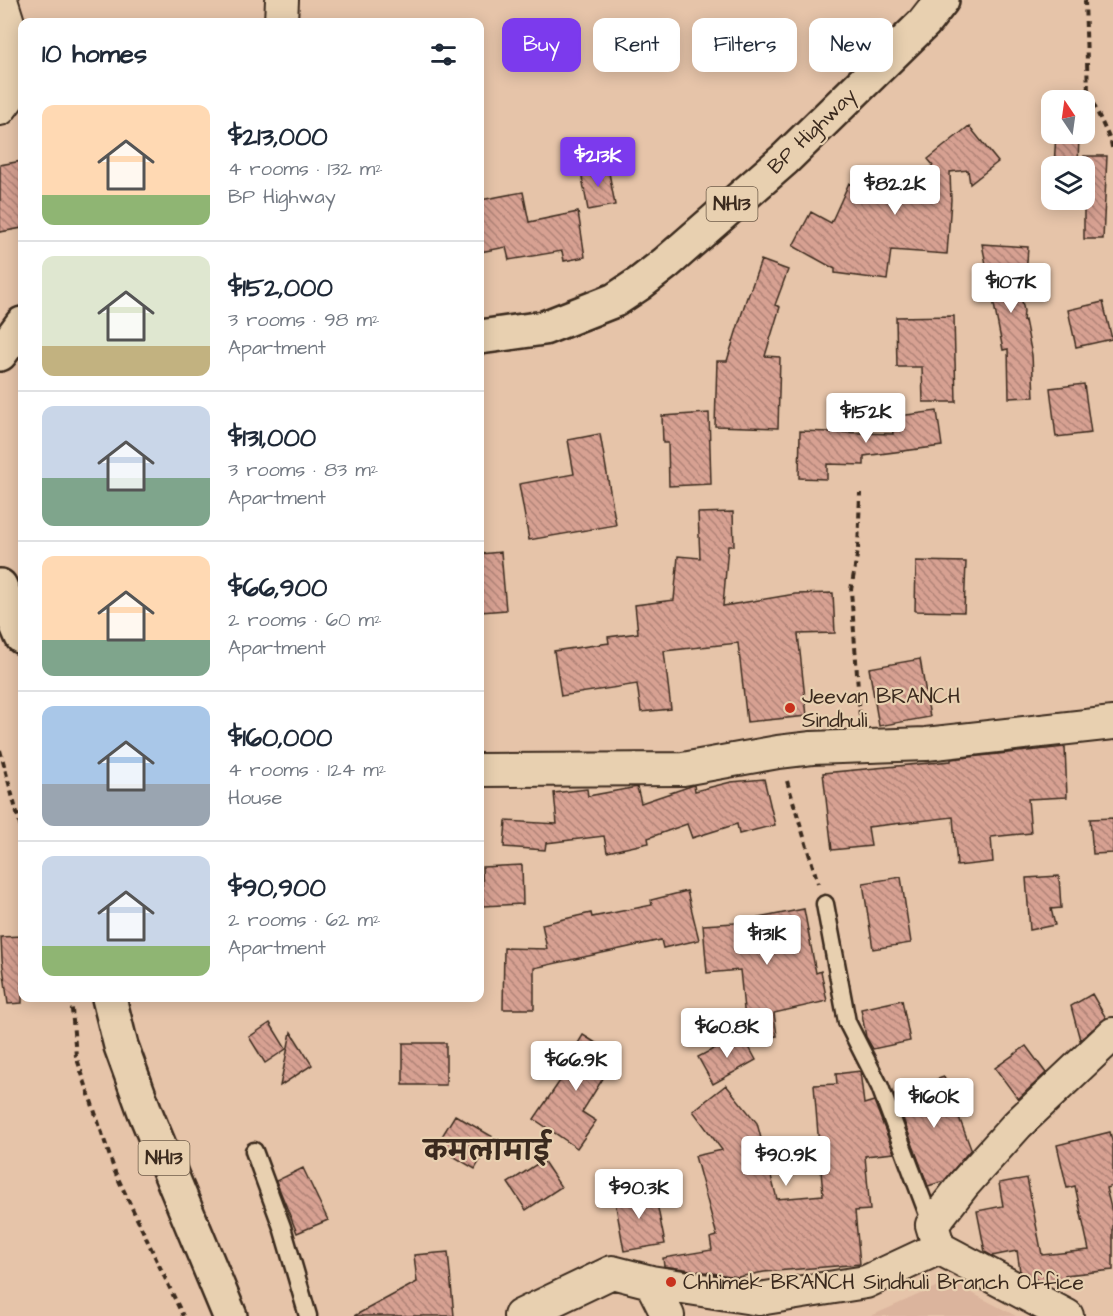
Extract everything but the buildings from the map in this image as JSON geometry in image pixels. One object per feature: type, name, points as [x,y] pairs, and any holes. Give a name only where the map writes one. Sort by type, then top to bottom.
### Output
[{"type":"highway","name":"BP Highway","points":[[484,336],[544,328],[615,300],[639,284],[785,159],[924,23],[942,0]]},
{"type":"highway","points":[[0,354],[18,329]]},
{"type":"highway","points":[[0,586],[18,621]]},
{"type":"highway","name":"NH13","points":[[110,1002],[121,1046],[145,1112],[230,1316]]},
{"type":"street","points":[[0,109],[12,93],[11,32],[1,0]]},
{"type":"street","points":[[281,18],[282,0]]},
{"type":"street","points":[[0,331],[18,325]]},
{"type":"street","points":[[484,771],[683,769],[812,748],[926,744],[1113,723]]},
{"type":"street","points":[[520,1316],[612,1272],[651,1282],[759,1299],[866,1282],[936,1237],[964,1184],[1017,1125],[1113,1034]]},
{"type":"street","points":[[936,1237],[1067,1316]]},
{"type":"street","points":[[651,1282],[668,1316]]},
{"type":"lane","points":[[825,904],[847,1022],[880,1087],[936,1237]]},
{"type":"lane","points":[[254,1151],[282,1227],[308,1316]]},
{"type":"path","points":[[1084,0],[1088,92],[1111,142],[1113,152]]},
{"type":"path","points":[[860,493],[858,550],[851,590],[861,746]]},
{"type":"path","points":[[0,750],[18,817]]},
{"type":"path","points":[[778,752],[825,904]]},
{"type":"path","points":[[71,1002],[76,1056],[115,1172],[183,1316]]},
{"type":"shaded area","points":[[949,1281],[1016,1316],[871,1316]]},
{"type":"place","name":"Jeevan BRANCH Sindhuli","points":[[790,708]]},
{"type":"place","name":"Chhimek BRANCH Sindhuli Branch Office","points":[[671,1282]]},
{"type":"district","name":"कमलामाई","points":[[487,1152]]}]
